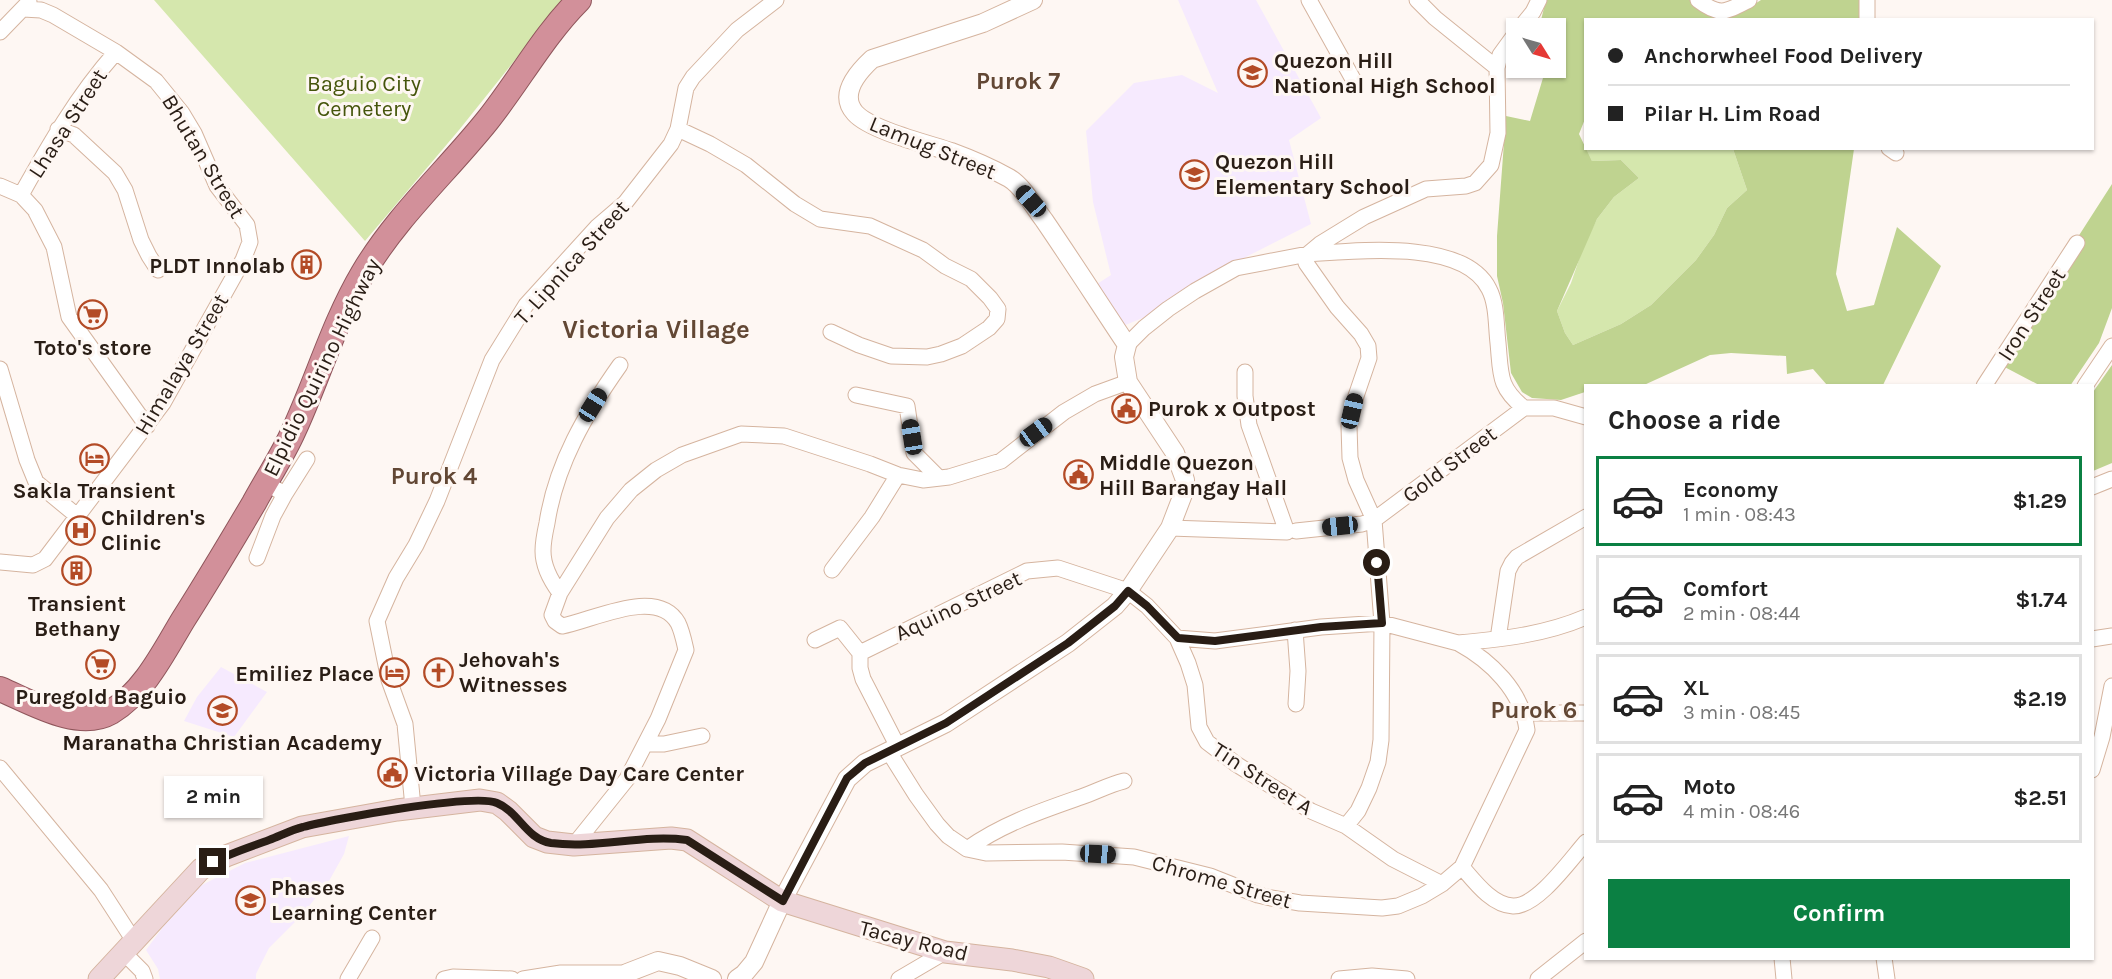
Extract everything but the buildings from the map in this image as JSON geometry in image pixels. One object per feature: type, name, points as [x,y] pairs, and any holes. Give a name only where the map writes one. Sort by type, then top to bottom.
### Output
[{"type":"highway","name":"Elpidio Quirino Highway","points":[[0,689],[66,717],[86,718],[108,713],[129,700],[142,686],[211,576],[275,489],[293,432],[343,313],[374,255],[391,232],[487,121],[542,44],[579,0]]},
{"type":"main road","name":"Tacay Road","points":[[99,979],[201,869],[226,856],[302,827],[413,807],[480,800],[497,803],[534,837],[547,842],[574,845],[670,838],[687,840],[783,901],[945,952],[1049,967],[1083,979]]},
{"type":"street","name":"T. Lipnica Street","points":[[413,807],[405,724],[389,680],[377,621],[437,501],[488,370],[512,326],[526,306],[597,227],[625,202],[672,144],[678,129],[686,88],[693,77],[737,30],[776,0]]},
{"type":"street","name":"Lamug Street","points":[[1033,0],[983,23],[872,59],[859,71],[850,85],[848,98],[853,112],[863,120],[909,140],[954,153],[1011,180],[1041,216],[1127,345]]},
{"type":"street","points":[[1309,0],[1354,81]]},
{"type":"street","points":[[1417,0],[1435,18],[1497,68]]},
{"type":"street","points":[[1528,18],[1539,0]]},
{"type":"street","points":[[1698,0],[1717,12],[1728,11],[1749,0]]},
{"type":"street","points":[[1867,0],[1867,18]]},
{"type":"street","points":[[0,32],[27,5]]},
{"type":"street","name":"Bhutan Street","points":[[27,5],[47,12],[116,52],[156,81],[194,133],[217,186],[247,225],[250,242]]},
{"type":"street","points":[[1346,826],[1358,810],[1369,788],[1378,762],[1381,740],[1382,623],[1374,520],[1356,480],[1350,458],[1349,426],[1369,358],[1368,346],[1361,334],[1337,307],[1306,263],[1308,254],[1320,244],[1364,217],[1426,189],[1466,186],[1475,183],[1484,175],[1491,165],[1497,133],[1497,68],[1500,56],[1506,47]]},
{"type":"street","name":"Lhasa Street","points":[[21,195],[58,129],[94,77],[116,52]]},
{"type":"street","points":[[58,129],[74,135],[115,173],[125,190],[141,240],[158,270]]},
{"type":"street","points":[[678,129],[746,165],[795,204],[820,219],[870,226],[923,250],[945,266],[971,279],[998,309],[997,320],[989,328],[962,346],[927,357],[891,356],[831,332]]},
{"type":"street","points":[[0,186],[21,195],[35,210],[54,247],[69,317],[147,426]]},
{"type":"street","name":"Himalaya Street","points":[[0,562],[33,565],[45,559],[76,515],[163,403],[243,260],[250,242]]},
{"type":"street","name":"Iron Street","points":[[1985,384],[2077,243]]},
{"type":"street","points":[[737,979],[754,962],[847,778],[865,763],[946,723],[1068,643],[1115,606],[1128,591],[1170,528],[1185,489],[1185,480],[1175,453],[1128,382],[1124,357],[1127,345],[1143,328],[1195,291],[1236,268],[1308,254],[1415,252],[1453,260],[1470,267],[1489,288],[1494,306],[1501,375],[1507,392],[1524,408],[1554,408],[1584,416]]},
{"type":"street","points":[[2086,384],[2112,346]]},
{"type":"street","points":[[560,593],[551,581],[543,551],[554,486],[583,423],[620,365]]},
{"type":"street","points":[[0,369],[27,460],[36,482],[76,515]]},
{"type":"street","points":[[1245,372],[1245,396],[1249,425],[1291,531]]},
{"type":"street","points":[[574,845],[627,778],[646,744],[686,650],[677,622],[669,613],[658,608],[641,606],[617,610],[578,624],[562,626],[555,621],[552,615],[560,593],[607,518],[631,489],[656,470],[682,455],[741,434],[784,436],[860,460],[898,475],[924,480],[949,477],[1001,461],[1064,412],[1095,394],[1128,382]]},
{"type":"street","points":[[856,395],[907,405],[914,453],[939,478]]},
{"type":"street","name":"Gold Street","points":[[1170,528],[1291,531],[1362,524],[1374,520],[1524,408]]},
{"type":"street","points":[[257,558],[273,516],[275,489],[307,459]]},
{"type":"street","points":[[832,570],[872,517],[898,475]]},
{"type":"street","points":[[2094,486],[2112,479]]},
{"type":"street","points":[[1498,639],[1508,571],[1512,563],[1517,557],[1584,519]]},
{"type":"street","name":"Aquino Street","points":[[860,653],[1027,571],[1058,568],[1128,591]]},
{"type":"street","name":"Tin Street A","points":[[1128,591],[1147,606],[1178,638],[1195,685],[1199,727],[1207,742],[1236,764],[1311,811],[1346,826],[1394,859],[1442,884]]},
{"type":"street","points":[[1458,643],[1520,637],[1584,619]]},
{"type":"street","points":[[1178,638],[1215,641],[1295,630],[1382,623],[1458,643],[1467,648],[1499,674],[1517,696],[1525,713],[1584,713]]},
{"type":"street","points":[[815,640],[840,628],[860,653],[862,679],[893,749]]},
{"type":"street","points":[[1295,630],[1298,671],[1296,704]]},
{"type":"street","points":[[2094,639],[2112,636]]},
{"type":"street","points":[[2094,763],[2112,686]]},
{"type":"street","name":"Chrome Street","points":[[893,749],[916,795],[937,824],[948,836],[968,849],[986,853],[1062,852],[1134,857],[1210,876],[1258,895],[1300,903],[1382,908],[1398,906],[1442,884],[1462,867],[1527,730],[1525,713]]},
{"type":"street","points":[[646,744],[664,744],[702,736]]},
{"type":"street","points":[[0,768],[101,890],[145,979]]},
{"type":"street","points":[[968,849],[1006,825],[1107,785],[1124,781]]},
{"type":"street","points":[[1462,867],[1482,890],[1494,899],[1511,906],[1523,905],[1540,893],[1584,844]]},
{"type":"street","points":[[348,979],[372,938]]},
{"type":"street","points":[[1538,979],[1584,943]]},
{"type":"street","points":[[899,979],[945,952]]},
{"type":"street","points":[[1782,960],[1784,979]]},
{"type":"street","points":[[1884,960],[1887,979]]},
{"type":"street","points":[[524,979],[563,976],[624,976],[658,961],[681,966],[712,979]]},
{"type":"street","points":[[1339,979],[1372,976],[1407,979]]},
{"type":"street","points":[[444,979],[453,977],[512,979]]},
{"type":"shaded area","name":"Quezon Hill Elementary School","points":[[1178,0],[1256,0],[1321,118],[1289,140],[1311,224],[1242,259],[1145,317],[1123,326],[1097,284],[1111,275],[1093,202],[1086,131],[1134,83],[1182,75],[1218,93]]},
{"type":"shaded area","name":"Maranatha Christian Academy","points":[[221,667],[267,692],[234,737],[184,721],[197,697]]},
{"type":"shaded area","name":"Phases Learning Center","points":[[349,836],[344,854],[329,881],[302,915],[269,948],[256,974],[256,979],[160,979],[158,969],[146,950],[163,927],[200,886],[245,863]]},
{"type":"green space","name":"Baguio City Cemetery","points":[[154,0],[563,0],[459,130],[365,241]]},
{"type":"green space","points":[[1546,0],[1690,0],[1708,15],[1742,12],[1761,0],[1859,0],[1860,18],[1584,18],[1584,122],[1579,134],[1584,150],[1587,150],[1592,161],[1621,160],[1639,178],[1614,197],[1597,219],[1557,311],[1565,333],[1573,345],[1621,324],[1651,305],[1696,260],[1714,235],[1727,208],[1747,190],[1733,150],[1854,150],[1836,274],[1847,311],[1874,305],[1897,227],[1941,266],[1883,384],[1826,384],[1813,369],[1787,374],[1786,356],[1731,353],[1710,355],[1646,384],[1584,384],[1584,392],[1561,400],[1532,398],[1522,392],[1511,373],[1503,303],[1497,276],[1497,236],[1506,116],[1530,121],[1543,78],[1566,78],[1566,18],[1542,18]]},
{"type":"green space","points":[[1586,150],[1733,150],[1747,190],[1727,208],[1714,235],[1696,260],[1651,305],[1621,324],[1573,345],[1565,333],[1557,311],[1597,219],[1614,197],[1639,178],[1621,160],[1592,161]]},
{"type":"green space","points":[[2112,184],[2112,308],[2099,343],[2071,384],[2037,384],[1997,363]]},
{"type":"green space","points":[[2112,365],[2112,463],[2094,471],[2094,391]]},
{"type":"place","name":"Quezon Hill National High School","points":[[1253,73]]},
{"type":"place","name":"Quezon Hill Elementary School","points":[[1194,174]]},
{"type":"place","name":"PLDT Innolab","points":[[306,265]]},
{"type":"place","name":"Toto's store","points":[[93,315]]},
{"type":"place","name":"Purok x Outpost","points":[[1127,408]]},
{"type":"place","name":"Sakla Transient","points":[[94,458]]},
{"type":"place","name":"Middle Quezon Hill Barangay Hall","points":[[1078,475]]},
{"type":"place","name":"Children's Clinic","points":[[80,530]]},
{"type":"place","name":"Transient Bethany","points":[[77,571]]},
{"type":"place","name":"Puregold Baguio","points":[[101,664]]},
{"type":"place","name":"Jehovah's Witnesses","points":[[438,672]]},
{"type":"place","name":"Emiliez Place","points":[[395,673]]},
{"type":"place","name":"Maranatha Christian Academy","points":[[222,710]]},
{"type":"place","name":"Victoria Village Day Care Center","points":[[393,773]]},
{"type":"place","name":"Phases Learning Center","points":[[250,900]]},
{"type":"district","name":"Purok 7","points":[[1018,81]]},
{"type":"district","name":"Victoria Village","points":[[656,329]]},
{"type":"district","name":"Purok 4","points":[[434,476]]},
{"type":"district","name":"Purok 6","points":[[1534,710]]},
{"type":"route","points":[[213,862],[302,827],[396,810],[480,800],[497,803],[534,837],[547,842],[574,845],[670,838],[687,840],[783,901],[847,778],[865,763],[946,723],[1068,643],[1115,606],[1128,591],[1147,606],[1178,638],[1193,640],[1215,641],[1321,627],[1382,623],[1377,563]]}]
